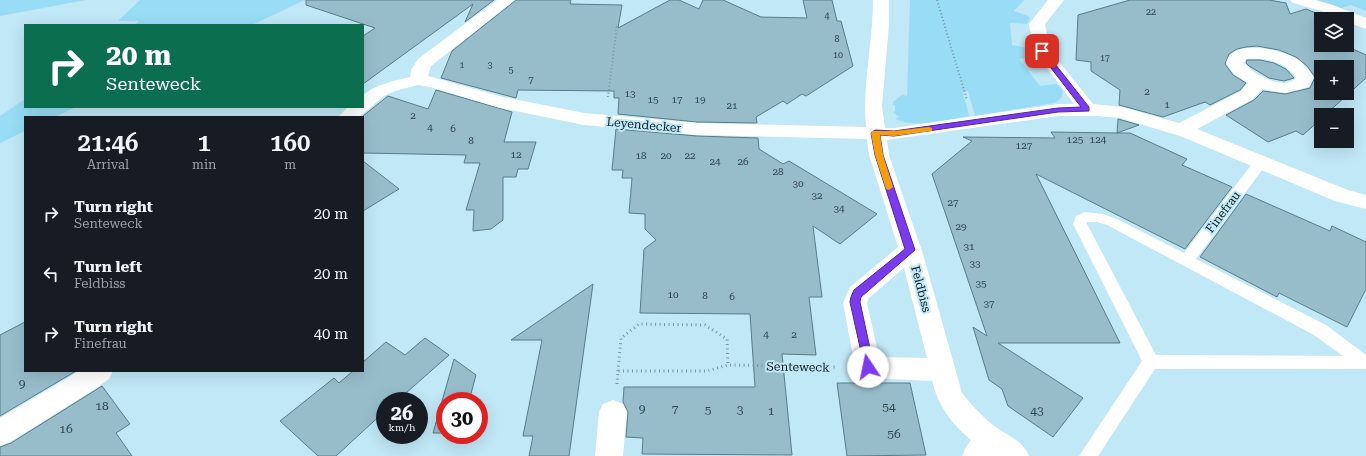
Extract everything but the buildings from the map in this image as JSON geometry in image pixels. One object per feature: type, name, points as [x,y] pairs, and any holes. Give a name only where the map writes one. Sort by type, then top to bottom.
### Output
[{"type":"street","points":[[364,103],[378,92],[389,87],[418,80],[420,70],[424,63],[507,0]]},
{"type":"street","name":"Feldbiss","points":[[881,0],[882,25],[873,106],[875,133],[879,155],[910,250],[950,397],[983,448],[1015,456]]},
{"type":"street","points":[[1056,0],[1037,24],[1042,51],[1086,109]]},
{"type":"street","points":[[1298,0],[1327,8],[1366,24]]},
{"type":"street","name":"Leyendecker","points":[[418,80],[432,82],[500,102],[543,112],[604,122],[697,129],[875,133]]},
{"type":"street","points":[[1181,130],[1247,95],[1259,82]]},
{"type":"street","points":[[348,116],[359,108]]},
{"type":"street","points":[[875,133],[894,134],[1058,110],[1086,109],[1122,113],[1181,130],[1342,196],[1366,202]]},
{"type":"street","points":[[910,250],[858,293],[856,297],[855,302],[868,367],[943,370]]},
{"type":"street","points":[[0,433],[99,372]]},
{"type":"street","points":[[609,456],[613,412]]},
{"type":"lane","name":"Finefrau","points":[[1186,261],[1260,163]]},
{"type":"lane","points":[[1151,362],[1080,224],[1081,219],[1085,217],[1098,217],[1112,222],[1320,330],[1365,363]]},
{"type":"lane","points":[[1151,362],[1365,363]]},
{"type":"lane","points":[[1088,456],[1151,362]]},
{"type":"path","points":[[937,0],[974,123]]},
{"type":"path","points":[[604,122],[617,25]]},
{"type":"path","points":[[613,412],[621,338],[639,324],[705,325],[727,339],[728,365]]},
{"type":"path","name":"Senteweck","points":[[618,371],[708,371],[728,365],[868,367]]},
{"type":"shaded area","points":[[0,0],[86,0],[0,16]]},
{"type":"shaded area","points":[[140,0],[305,0],[254,24],[135,24],[139,21],[118,21]]},
{"type":"shaded area","points":[[910,0],[1024,0],[1014,11],[1030,18],[1027,24],[1010,23],[1012,45],[1032,49],[1036,56],[1035,57],[1019,59],[1040,86],[1056,84],[1060,86],[1062,96],[1059,100],[1053,103],[975,116],[968,91],[963,92],[969,116],[923,124],[904,122],[895,119],[899,117],[893,112],[895,111],[895,105],[893,105],[893,102],[902,95],[907,96]]},
{"type":"shaded area","points":[[1317,0],[1366,0],[1366,11],[1351,5],[1341,8]]},
{"type":"shaded area","points":[[24,100],[24,108],[74,108],[57,116],[24,116],[24,131],[0,143],[0,116]]},
{"type":"slow traffic","points":[[889,187],[879,155],[875,133],[894,134],[929,129]]},
{"type":"route","points":[[868,367],[855,302],[856,297],[858,293],[910,250],[879,155],[875,133],[894,134],[1005,119],[1058,110],[1086,109],[1042,51]]}]
